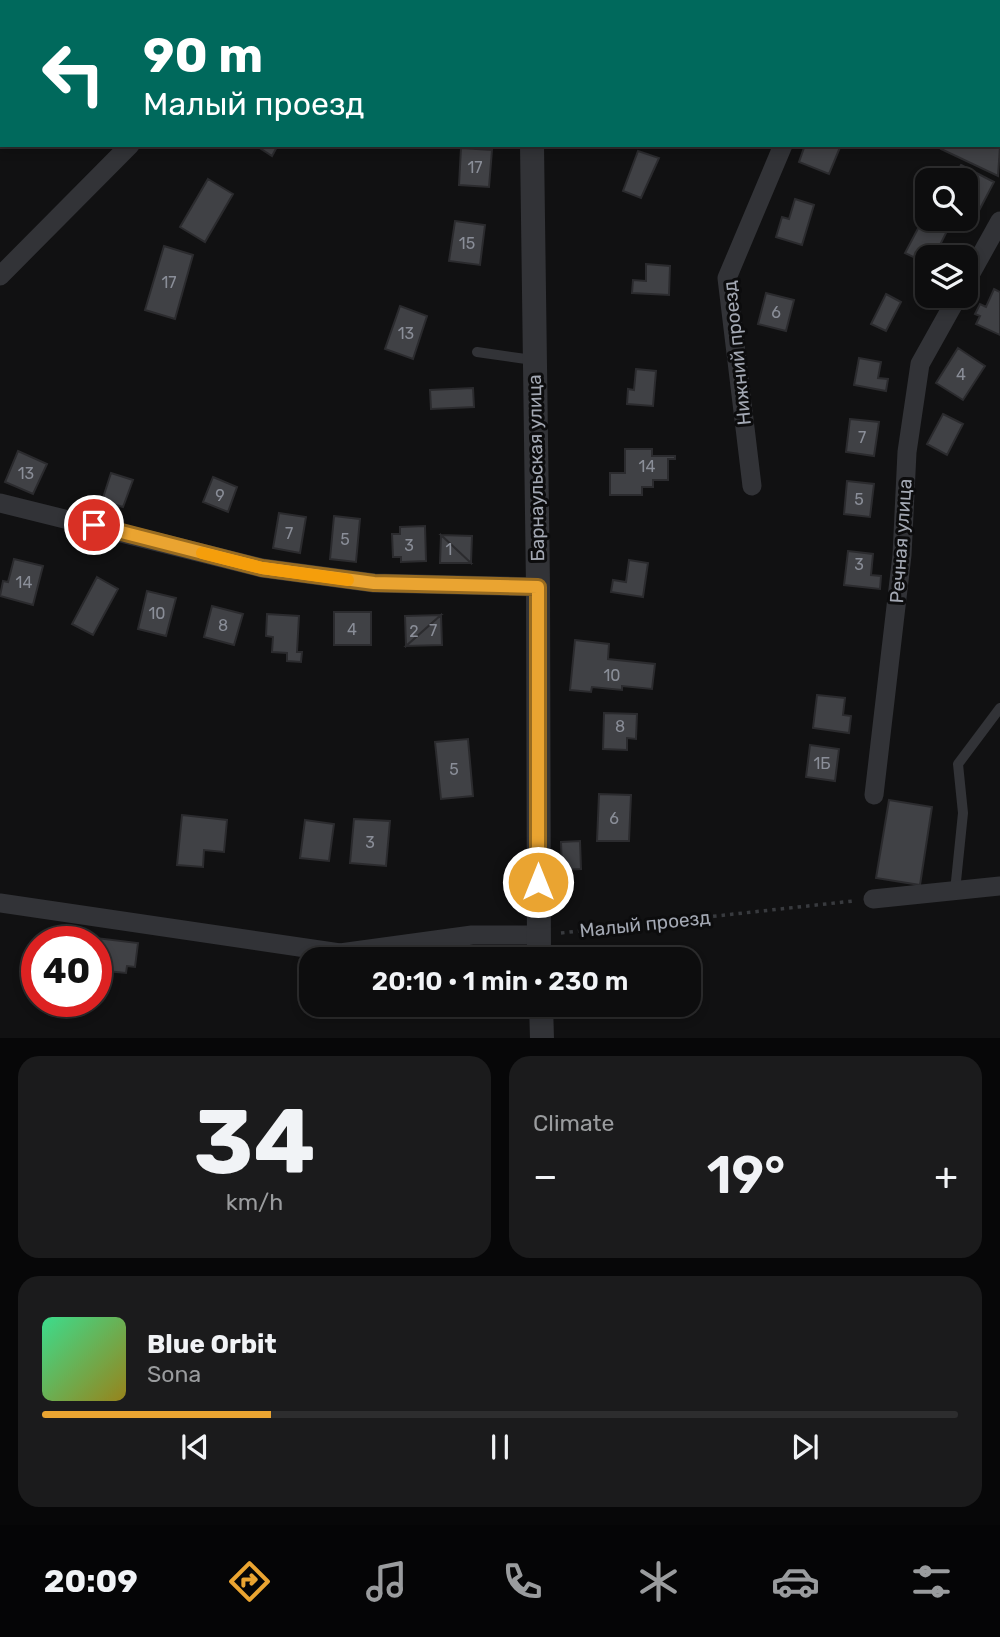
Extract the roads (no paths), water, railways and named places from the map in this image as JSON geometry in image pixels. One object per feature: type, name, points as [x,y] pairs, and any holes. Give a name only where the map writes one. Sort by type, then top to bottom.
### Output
[{"type":"street","points":[[0,276],[128,147]]},
{"type":"street","name":"Барнаульская улица","points":[[532,147],[538,587],[539,947]]},
{"type":"street","name":"Нижний проезд","points":[[752,486],[727,278],[782,147]]},
{"type":"street","points":[[978,260],[1000,221]]},
{"type":"street","name":"Речная улица","points":[[874,795],[902,555],[907,452],[920,364],[951,308]]},
{"type":"street","points":[[0,503],[262,568],[374,583],[538,587]]},
{"type":"street","points":[[873,899],[1000,886]]},
{"type":"street","points":[[0,903],[299,947]]},
{"type":"street","points":[[384,947],[472,935],[539,947]]},
{"type":"street","points":[[541,1017],[542,1038]]},
{"type":"lane","points":[[477,352],[533,360]]},
{"type":"lane","points":[[955,891],[963,813],[958,764],[1000,708]]}]
